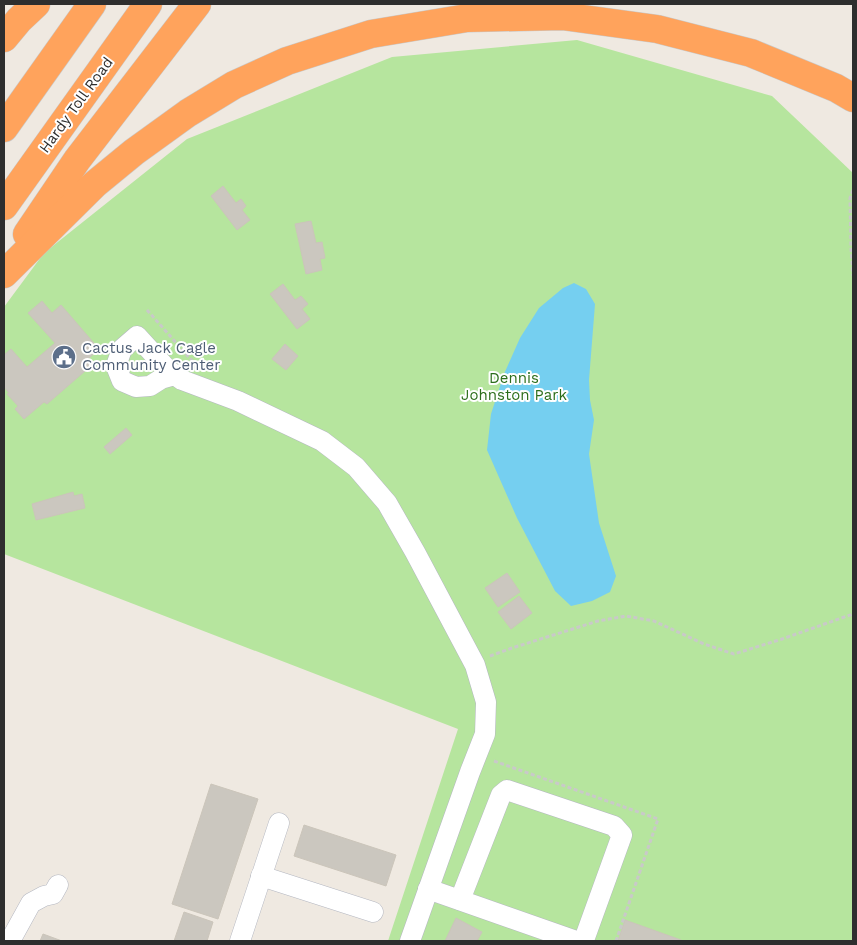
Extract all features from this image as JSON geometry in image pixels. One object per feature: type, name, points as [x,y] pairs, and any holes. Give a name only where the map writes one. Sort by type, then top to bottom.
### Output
[{"type":"highway","points":[[4,38],[36,4]]},
{"type":"highway","points":[[4,128],[92,4]]},
{"type":"highway","name":"Hardy Toll Road","points":[[4,206],[148,4]]},
{"type":"highway","points":[[4,268],[77,160],[197,4]]},
{"type":"highway","points":[[4,274],[95,184],[134,152],[188,113],[234,86],[287,62],[371,34],[467,18],[562,16],[657,29],[751,53],[836,88],[853,98]]},
{"type":"lane","points":[[175,375],[182,380],[238,401],[322,441],[356,467],[387,504],[415,552],[475,665],[486,702],[485,734],[410,941]]},
{"type":"lane","points":[[460,900],[501,795],[507,790],[614,826],[622,835],[584,940],[582,941]]},
{"type":"lane","points":[[240,941],[279,823]]},
{"type":"lane","points":[[261,876],[373,912]]},
{"type":"lane","points":[[10,941],[31,903],[44,896],[53,894],[58,885]]},
{"type":"lane","points":[[428,889],[576,941]]},
{"type":"path","points":[[853,190],[850,198],[853,276]]},
{"type":"path","points":[[475,665],[490,656],[598,620],[626,616],[654,621],[704,644],[734,654],[853,614]]},
{"type":"green space","name":"Dennis Johnston Park","points":[[577,40],[772,96],[853,173],[853,941],[388,941],[458,729],[4,554],[4,307],[44,253],[187,139],[392,57]]},
{"type":"water","points":[[574,283],[586,289],[595,304],[589,380],[594,420],[589,454],[599,523],[616,576],[610,592],[592,601],[571,606],[555,591],[517,518],[487,450],[491,414],[504,374],[520,338],[539,308],[563,288]]},
{"type":"building","points":[[223,186],[236,203],[241,199],[246,206],[242,210],[250,220],[237,230],[211,196]]},
{"type":"building","points":[[311,221],[316,243],[322,242],[325,258],[320,259],[322,270],[306,274],[295,224]]},
{"type":"building","points":[[283,284],[295,300],[301,296],[308,304],[302,309],[310,319],[297,329],[270,294]]},
{"type":"building","name":"Cactus Jack Cagle Community Center","points":[[42,301],[52,313],[61,305],[99,349],[87,360],[92,365],[47,404],[44,402],[24,419],[15,409],[18,406],[7,394],[9,393],[4,387],[4,355],[11,349],[27,367],[55,343],[28,313]]},
{"type":"building","points":[[285,344],[298,356],[286,370],[272,359]]},
{"type":"building","points":[[126,428],[132,435],[110,454],[104,447]]},
{"type":"building","points":[[73,492],[74,496],[82,494],[85,508],[36,520],[32,504]]},
{"type":"building","points":[[507,573],[520,592],[498,607],[485,588]]},
{"type":"building","points":[[519,596],[532,613],[511,629],[498,612]]},
{"type":"building","points":[[211,784],[258,799],[218,919],[172,904]]},
{"type":"building","points":[[304,825],[396,855],[386,886],[294,856]]},
{"type":"building","points":[[184,912],[213,922],[207,941],[174,941]]},
{"type":"building","points":[[456,918],[482,932],[477,941],[445,941]]},
{"type":"building","points":[[625,920],[681,940],[618,941]]},
{"type":"building","points":[[43,934],[62,941],[40,941]]},
{"type":"place","name":"Cactus Jack Cagle Community Center","points":[[64,357]]}]
